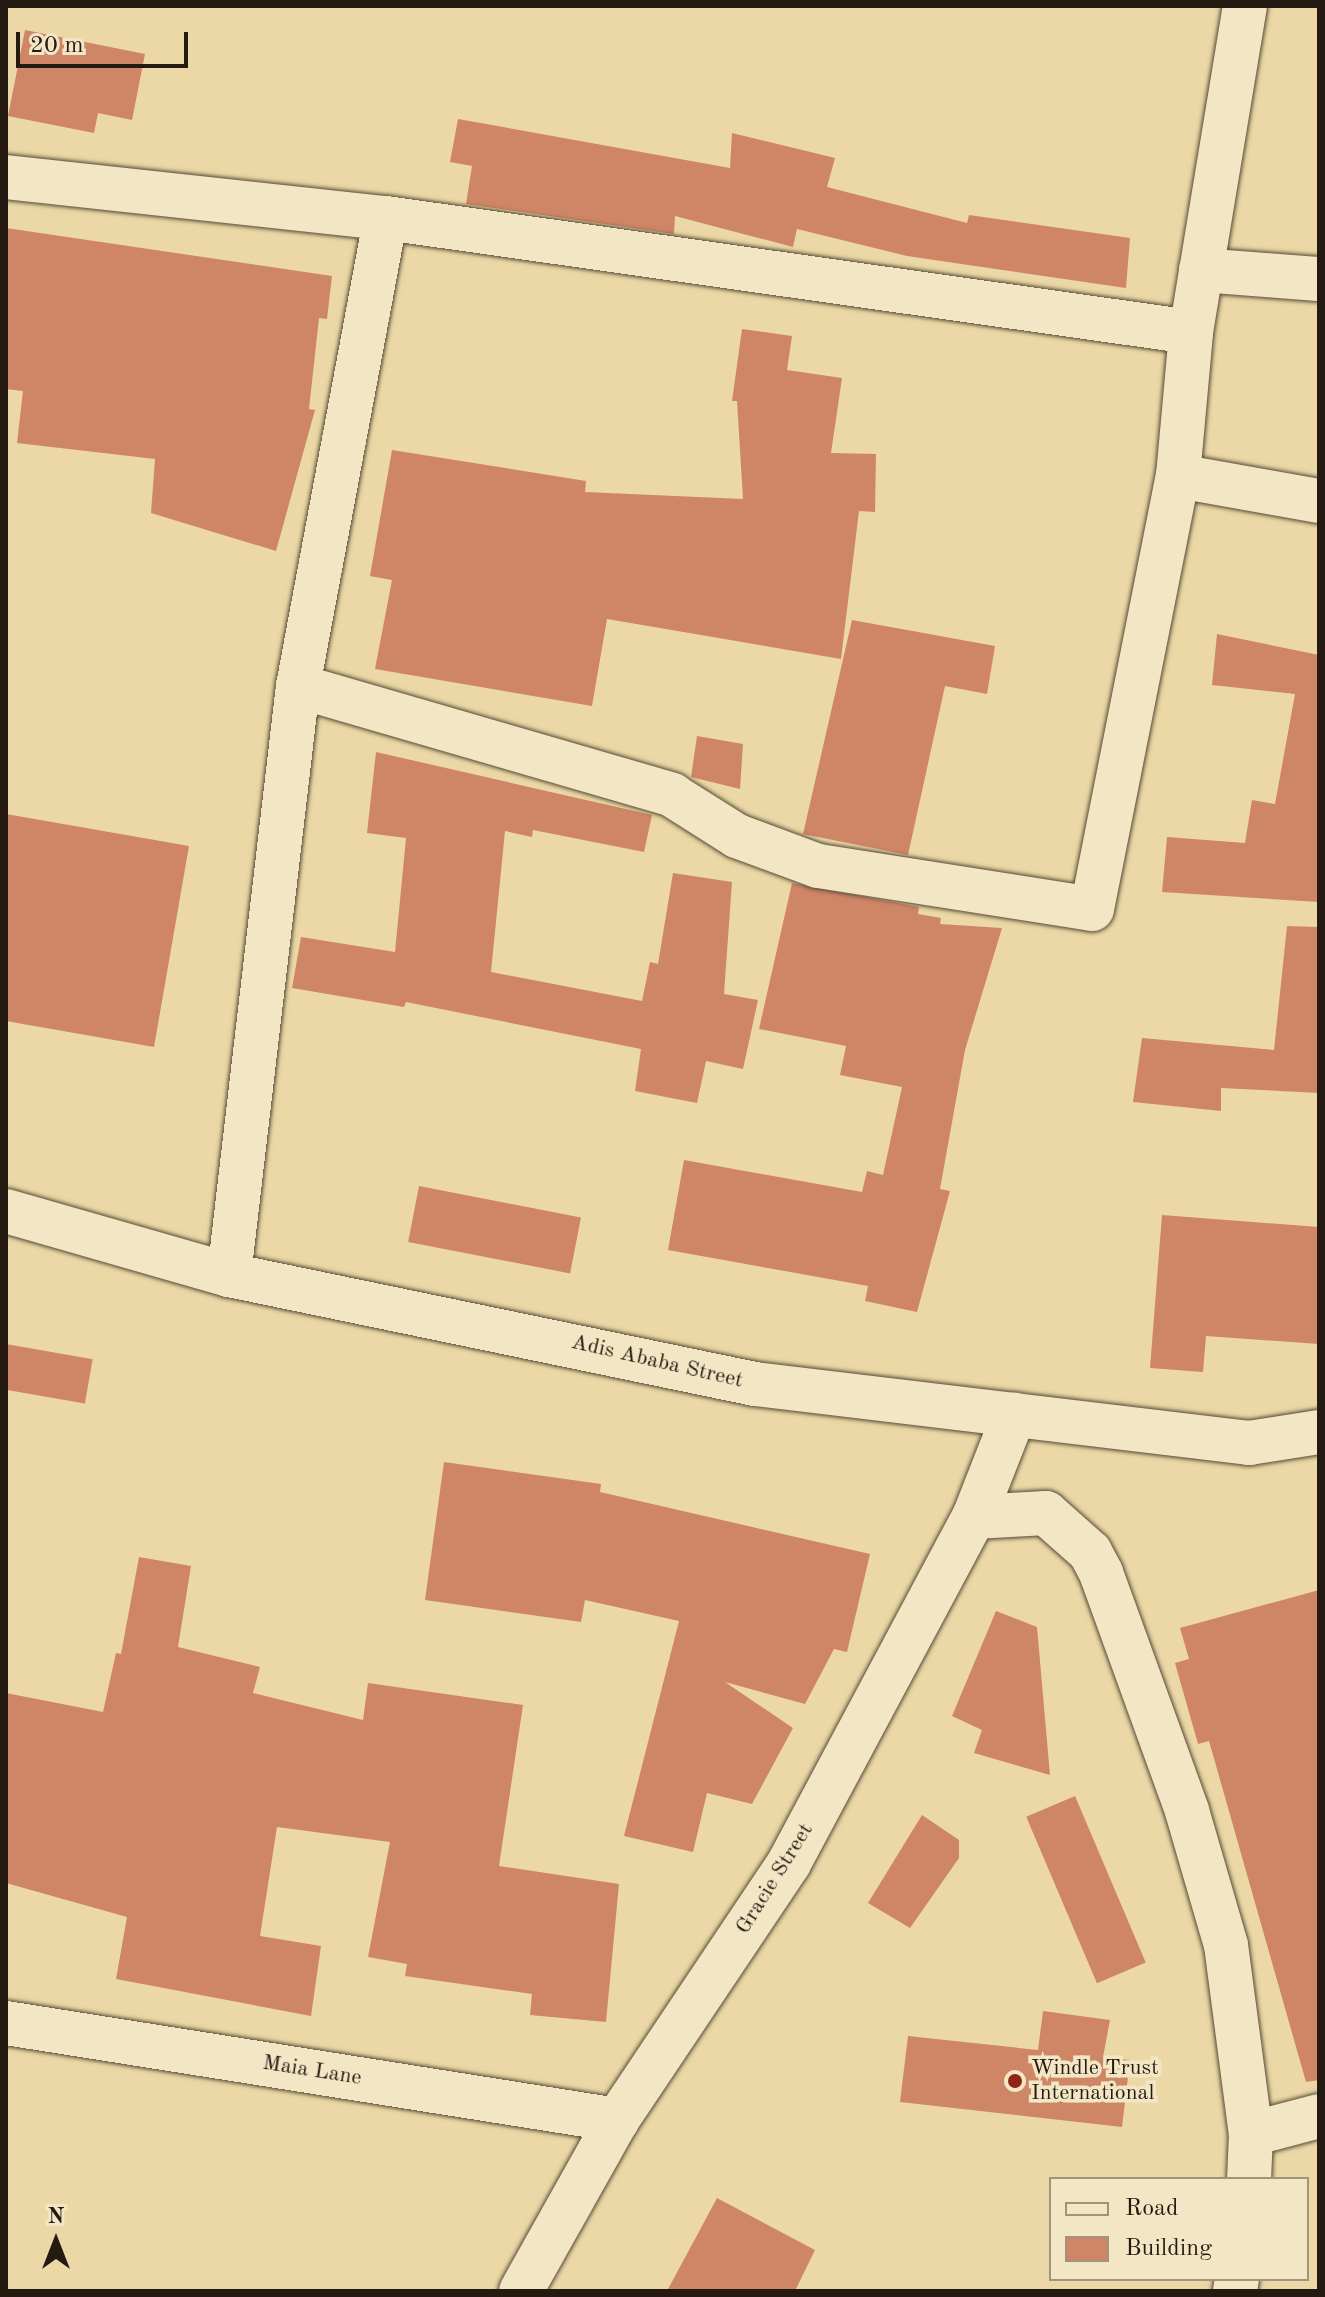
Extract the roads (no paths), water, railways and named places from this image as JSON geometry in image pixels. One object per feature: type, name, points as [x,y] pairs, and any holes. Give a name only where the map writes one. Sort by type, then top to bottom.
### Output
[{"type":"street","points":[[298,686],[672,795],[737,836],[818,866],[1092,909],[1178,476],[1191,332],[1245,6]]},
{"type":"street","points":[[6,177],[386,218],[1191,332]]},
{"type":"street","points":[[229,1275],[298,686],[386,218]]},
{"type":"street","points":[[1201,270],[1319,279]]},
{"type":"street","points":[[1178,476],[1319,501]]},
{"type":"street","name":"Adis Ababa Street","points":[[6,1211],[229,1275],[755,1384],[1249,1443],[1319,1432]]},
{"type":"street","name":"Gracie Street","points":[[521,2291],[617,2120],[789,1863],[974,1517],[1014,1415]]},
{"type":"street","points":[[974,1517],[1046,1513],[1090,1552],[1101,1573],[1187,1811],[1226,1945],[1251,2134],[1249,2177]]},
{"type":"street","name":"Maia Lane","points":[[6,2023],[617,2120]]},
{"type":"street","points":[[1251,2134],[1319,2116]]},
{"type":"place","name":"Windle Trust International","points":[[1015,2081]]}]
